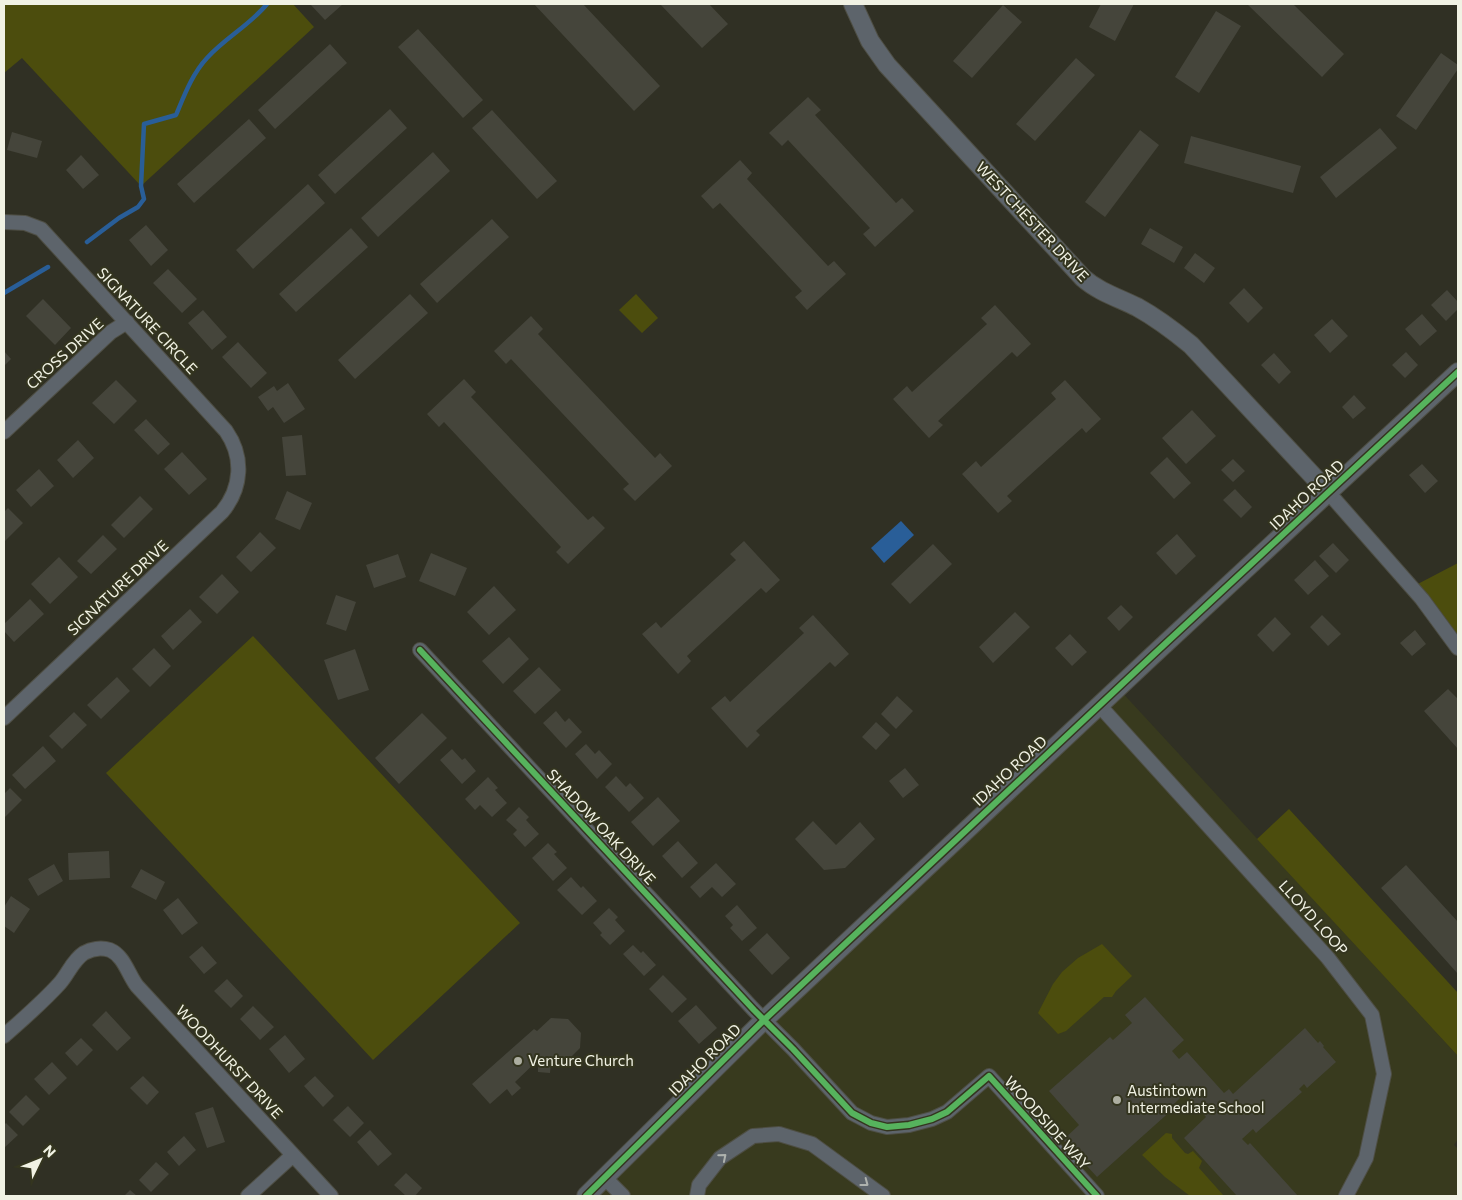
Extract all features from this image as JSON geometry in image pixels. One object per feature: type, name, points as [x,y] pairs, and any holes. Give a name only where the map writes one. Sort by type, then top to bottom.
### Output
[{"type":"street","name":"WESTCHESTER DRIVE","points":[[853,4],[870,41],[887,66],[1083,278],[1100,290],[1151,315],[1171,328],[1191,345],[1328,492]]},
{"type":"street","name":"SIGNATURE CIRCLE","points":[[4,222],[24,223],[41,229],[226,431],[235,448],[239,471]]},
{"type":"street","name":"CROSS DRIVE","points":[[4,432],[111,332],[127,322]]},
{"type":"street","name":"IDAHO ROAD","points":[[586,1196],[763,1021],[1458,372]]},
{"type":"street","name":"SIGNATURE DRIVE","points":[[4,718],[222,512],[232,498],[239,471]]},
{"type":"street","points":[[1328,492],[1422,599],[1458,648]]},
{"type":"street","name":"SHADOW OAK DRIVE","points":[[420,650],[763,1021]]},
{"type":"street","name":"LLOYD LOOP","points":[[1099,706],[1325,954],[1372,1015],[1384,1074],[1366,1158],[1346,1196]]},
{"type":"street","name":"WOODHURST DRIVE","points":[[4,1036],[54,990],[82,954],[98,948],[106,949],[123,960],[137,986],[331,1196]]},
{"type":"street","name":"WOODSIDE WAY","points":[[763,1021],[793,1049],[852,1113],[878,1125],[887,1127],[914,1125],[947,1112],[988,1076],[1097,1196]]},
{"type":"street","points":[[696,1196],[699,1185],[720,1158],[754,1136],[779,1134],[812,1144],[883,1196]]},
{"type":"street","points":[[248,1196],[293,1155]]},
{"type":"street","points":[[604,1177],[623,1196]]},
{"type":"shaded area","points":[[4,4],[293,4],[314,27],[141,186],[22,58],[4,73]]},
{"type":"shaded area","points":[[636,294],[658,318],[642,333],[619,310]]},
{"type":"shaded area","points":[[1458,563],[1458,648],[1412,587]]},
{"type":"shaded area","points":[[253,636],[520,923],[373,1060],[106,773]]},
{"type":"shaded area","points":[[1118,688],[1458,1056],[1458,1139],[1454,1145],[1458,1149],[1458,1196],[586,1196]]},
{"type":"shaded area","points":[[1289,809],[1458,993],[1458,1056],[1257,839]]},
{"type":"shaded area","points":[[1102,944],[1132,976],[1112,997],[1104,997],[1066,1031],[1058,1034],[1038,1013],[1053,984],[1062,972],[1078,958]]},
{"type":"shaded area","points":[[1166,1133],[1172,1134],[1172,1138],[1185,1153],[1188,1154],[1193,1151],[1202,1161],[1199,1168],[1224,1196],[1190,1196],[1165,1177],[1142,1155]]},
{"type":"water","points":[[901,521],[914,535],[884,563],[871,548]]},
{"type":"building","points":[[310,4],[343,4],[325,20]]},
{"type":"building","points":[[534,4],[583,4],[660,86],[634,111]]},
{"type":"building","points":[[660,4],[709,4],[728,24],[702,48]]},
{"type":"building","points":[[1101,4],[1134,4],[1115,41],[1089,27]]},
{"type":"building","points":[[1247,4],[1293,4],[1344,54],[1322,77]]},
{"type":"building","points":[[1003,5],[1022,22],[972,78],[953,61]]},
{"type":"building","points":[[1216,11],[1241,26],[1199,93],[1175,77]]},
{"type":"building","points":[[418,29],[483,100],[463,118],[398,47]]},
{"type":"building","points":[[330,44],[347,63],[275,129],[258,110]]},
{"type":"building","points":[[1441,53],[1458,65],[1458,69],[1416,130],[1396,116]]},
{"type":"building","points":[[1076,58],[1095,75],[1035,141],[1016,124]]},
{"type":"building","points":[[808,97],[821,110],[815,115],[896,203],[902,198],[914,211],[875,247],[863,234],[870,228],[788,140],[782,146],[769,133]]},
{"type":"building","points":[[390,109],[407,128],[335,194],[318,175]]},
{"type":"building","points":[[492,110],[557,181],[537,199],[472,128]]},
{"type":"building","points":[[249,119],[266,138],[194,203],[177,184]]},
{"type":"building","points":[[1380,128],[1397,148],[1336,198],[1320,177]]},
{"type":"building","points":[[1140,130],[1159,145],[1105,217],[1085,202]]},
{"type":"building","points":[[12,132],[42,141],[37,158],[7,150]]},
{"type":"building","points":[[1191,136],[1301,166],[1293,193],[1184,163]]},
{"type":"building","points":[[433,152],[450,171],[378,237],[361,218]]},
{"type":"building","points":[[81,155],[99,175],[83,189],[66,170]]},
{"type":"building","points":[[740,160],[752,173],[747,179],[828,266],[834,261],[846,274],[807,310],[795,297],[802,291],[720,203],[713,209],[701,196]]},
{"type":"building","points":[[308,184],[325,203],[253,269],[236,250]]},
{"type":"building","points":[[492,219],[509,237],[437,303],[420,284]]},
{"type":"building","points":[[146,225],[168,250],[151,266],[129,240]]},
{"type":"building","points":[[351,228],[368,247],[296,312],[279,294]]},
{"type":"building","points":[[1150,228],[1183,247],[1174,263],[1141,244]]},
{"type":"building","points":[[1195,253],[1215,268],[1204,283],[1184,268]]},
{"type":"building","points":[[168,269],[197,299],[182,313],[153,283]]},
{"type":"building","points":[[1244,288],[1263,308],[1248,323],[1229,303]]},
{"type":"building","points":[[1447,290],[1458,302],[1458,309],[1446,321],[1431,305]]},
{"type":"building","points":[[410,294],[428,313],[355,379],[338,360]]},
{"type":"building","points":[[43,299],[71,328],[55,345],[26,316]]},
{"type":"building","points":[[995,305],[1031,344],[1017,357],[1012,352],[938,421],[943,425],[929,438],[893,399],[907,386],[912,392],[987,324],[981,318]]},
{"type":"building","points":[[203,310],[227,337],[212,350],[188,323]]},
{"type":"building","points":[[1422,314],[1437,331],[1420,346],[1405,329]]},
{"type":"building","points":[[531,316],[543,329],[538,334],[655,458],[660,453],[672,466],[635,501],[623,489],[629,484],[511,359],[506,364],[494,351]]},
{"type":"building","points":[[1332,319],[1348,336],[1330,353],[1314,335]]},
{"type":"building","points":[[238,342],[267,373],[251,388],[222,357]]},
{"type":"building","points":[[4,351],[11,359],[4,366]]},
{"type":"building","points":[[1406,352],[1418,365],[1405,378],[1392,365]]},
{"type":"building","points":[[1274,353],[1291,372],[1279,384],[1261,365]]},
{"type":"building","points":[[464,379],[476,392],[471,397],[588,520],[593,516],[605,528],[568,564],[556,552],[561,547],[444,422],[439,427],[427,414]]},
{"type":"building","points":[[116,380],[137,401],[114,424],[92,403]]},
{"type":"building","points":[[1065,380],[1101,419],[1086,433],[1082,428],[1007,496],[1012,501],[998,513],[962,474],[976,461],[981,467],[1056,399],[1051,393]]},
{"type":"building","points":[[288,383],[305,409],[284,423],[273,407],[268,411],[258,397],[274,386],[277,391]]},
{"type":"building","points":[[1354,395],[1366,408],[1353,419],[1342,407]]},
{"type":"building","points":[[1192,410],[1216,436],[1186,464],[1162,438]]},
{"type":"building","points":[[146,419],[170,444],[158,455],[134,430]]},
{"type":"building","points":[[302,435],[306,475],[286,476],[282,437]]},
{"type":"building","points":[[78,440],[94,458],[73,478],[57,460]]},
{"type":"building","points":[[182,452],[207,479],[189,495],[164,469]]},
{"type":"building","points":[[1167,457],[1191,483],[1174,499],[1150,473]]},
{"type":"building","points":[[1233,459],[1245,471],[1233,482],[1221,470]]},
{"type":"building","points":[[1422,464],[1438,481],[1425,493],[1409,475]]},
{"type":"building","points":[[39,469],[54,486],[31,507],[16,490]]},
{"type":"building","points":[[1235,489],[1252,507],[1241,518],[1223,500]]},
{"type":"building","points":[[287,491],[312,503],[300,530],[275,519]]},
{"type":"building","points":[[140,496],[153,509],[124,538],[111,525]]},
{"type":"building","points":[[8,508],[23,523],[4,542],[4,512]]},
{"type":"building","points":[[260,532],[276,548],[251,572],[236,557]]},
{"type":"building","points":[[1177,534],[1196,556],[1176,575],[1156,553]]},
{"type":"building","points":[[103,535],[117,549],[91,574],[77,561]]},
{"type":"building","points":[[744,541],[780,580],[766,593],[761,588],[687,656],[691,661],[678,674],[642,634],[656,622],[661,628],[736,560],[730,554]]},
{"type":"building","points":[[1333,543],[1349,560],[1336,573],[1319,556]]},
{"type":"building","points":[[933,544],[952,564],[910,604],[891,584]]},
{"type":"building","points":[[431,553],[467,568],[455,596],[419,581]]},
{"type":"building","points":[[398,554],[406,577],[374,588],[366,565]]},
{"type":"building","points":[[59,557],[78,577],[50,604],[31,584]]},
{"type":"building","points":[[1315,560],[1329,576],[1308,595],[1294,580]]},
{"type":"building","points":[[222,574],[239,592],[217,614],[199,597]]},
{"type":"building","points":[[494,586],[516,610],[489,635],[467,612]]},
{"type":"building","points":[[336,595],[356,602],[346,631],[326,624]]},
{"type":"building","points":[[30,599],[44,614],[14,642],[4,631],[4,624]]},
{"type":"building","points":[[1121,605],[1133,617],[1119,631],[1107,618]]},
{"type":"building","points":[[190,609],[202,622],[173,650],[161,636]]},
{"type":"building","points":[[1015,612],[1030,627],[993,663],[979,647]]},
{"type":"building","points":[[813,615],[849,654],[835,667],[830,662],[756,731],[760,735],[747,748],[711,708],[725,696],[730,702],[804,633],[799,628]]},
{"type":"building","points":[[1322,615],[1341,634],[1328,646],[1310,627]]},
{"type":"building","points":[[1275,617],[1291,634],[1273,652],[1257,635]]},
{"type":"building","points":[[1415,630],[1426,644],[1412,656],[1400,643]]},
{"type":"building","points":[[1070,634],[1087,652],[1072,666],[1055,648]]},
{"type":"building","points":[[509,637],[529,659],[503,684],[482,661]]},
{"type":"building","points":[[154,648],[171,666],[150,687],[132,669]]},
{"type":"building","points":[[355,649],[369,690],[338,700],[324,660]]},
{"type":"building","points":[[539,667],[561,690],[535,714],[513,691]]},
{"type":"building","points":[[117,677],[130,691],[101,719],[87,705]]},
{"type":"building","points":[[1448,689],[1458,699],[1458,749],[1424,711]]},
{"type":"building","points":[[897,696],[913,711],[896,729],[881,714]]},
{"type":"building","points":[[556,711],[565,722],[569,718],[582,732],[566,748],[543,723]]},
{"type":"building","points":[[74,712],[87,725],[62,749],[49,736]]},
{"type":"building","points":[[422,713],[447,738],[399,784],[375,758]]},
{"type":"building","points":[[876,722],[890,735],[876,750],[862,737]]},
{"type":"building","points":[[586,744],[595,754],[599,750],[612,764],[597,779],[575,754]]},
{"type":"building","points":[[43,746],[56,761],[25,789],[12,775]]},
{"type":"building","points":[[452,749],[462,760],[465,758],[476,771],[462,784],[440,760]]},
{"type":"building","points":[[905,768],[919,785],[903,798],[889,781]]},
{"type":"building","points":[[616,776],[626,787],[630,783],[644,798],[629,812],[605,787]]},
{"type":"building","points":[[488,777],[498,788],[495,790],[507,803],[492,817],[480,805],[475,810],[465,799]]},
{"type":"building","points":[[10,788],[22,800],[4,818],[4,794]]},
{"type":"building","points":[[658,797],[680,821],[653,846],[631,822]]},
{"type":"building","points":[[519,807],[529,817],[526,820],[539,834],[525,847],[513,834],[517,830],[506,820]]},
{"type":"building","points":[[813,821],[836,845],[860,822],[875,839],[845,868],[824,870],[795,839]]},
{"type":"building","points":[[678,841],[698,863],[682,878],[662,856]]},
{"type":"building","points":[[548,843],[557,852],[554,854],[567,868],[553,881],[532,858]]},
{"type":"building","points":[[109,851],[110,878],[69,880],[68,853]]},
{"type":"building","points":[[716,863],[736,884],[722,897],[712,887],[700,898],[690,887]]},
{"type":"building","points":[[54,864],[63,881],[38,896],[28,879]]},
{"type":"building","points":[[1406,865],[1458,922],[1458,974],[1381,888]]},
{"type":"building","points":[[141,869],[165,882],[156,900],[131,887]]},
{"type":"building","points":[[571,877],[581,888],[583,886],[597,901],[582,915],[557,890]]},
{"type":"building","points":[[11,896],[30,909],[14,933],[4,926],[4,907]]},
{"type":"building","points":[[178,898],[198,923],[182,935],[163,910]]},
{"type":"building","points":[[737,905],[757,928],[742,941],[730,928],[733,925],[725,916]]},
{"type":"building","points":[[609,908],[618,917],[615,920],[625,931],[610,945],[600,935],[602,933],[593,923]]},
{"type":"building","points":[[767,933],[790,958],[772,975],[749,950]]},
{"type":"building","points":[[633,945],[641,953],[643,951],[656,965],[644,976],[623,954]]},
{"type":"building","points":[[202,946],[217,963],[204,974],[189,957]]},
{"type":"building","points":[[663,975],[687,999],[672,1013],[649,989]]},
{"type":"building","points":[[227,979],[243,996],[231,1008],[214,991]]},
{"type":"building","name":"Austintown Intermediate School","points":[[1145,997],[1184,1040],[1172,1051],[1179,1059],[1187,1052],[1224,1093],[1229,1089],[1233,1094],[1305,1028],[1318,1043],[1320,1041],[1324,1046],[1336,1062],[1307,1088],[1304,1084],[1299,1089],[1302,1092],[1256,1133],[1253,1129],[1242,1139],[1248,1145],[1250,1143],[1298,1196],[1237,1196],[1184,1138],[1206,1117],[1185,1093],[1172,1106],[1174,1108],[1097,1177],[1063,1140],[1079,1125],[1049,1091],[1110,1037],[1113,1040],[1132,1023],[1125,1015]]},
{"type":"building","points":[[696,1005],[717,1028],[699,1044],[678,1021]]},
{"type":"building","points":[[253,1006],[274,1027],[260,1040],[240,1019]]},
{"type":"building","points":[[106,1011],[131,1038],[117,1051],[92,1025]]},
{"type":"building","name":"Venture Church","points":[[551,1018],[568,1019],[581,1033],[580,1048],[566,1062],[551,1061],[550,1073],[538,1072],[538,1060],[515,1082],[521,1088],[512,1096],[507,1089],[490,1104],[472,1084],[534,1029],[537,1031]]},
{"type":"building","points":[[285,1035],[305,1059],[289,1073],[269,1049]]},
{"type":"building","points":[[81,1038],[93,1050],[77,1066],[65,1053]]},
{"type":"building","points":[[52,1062],[67,1078],[49,1095],[34,1079]]},
{"type":"building","points":[[143,1076],[159,1092],[147,1105],[130,1088]]},
{"type":"building","points":[[315,1076],[334,1096],[323,1107],[304,1086]]},
{"type":"building","points":[[26,1095],[40,1109],[23,1126],[9,1112]]},
{"type":"building","points":[[348,1106],[364,1123],[350,1137],[333,1120]]},
{"type":"building","points":[[213,1107],[225,1142],[207,1148],[195,1113]]},
{"type":"building","points":[[6,1123],[18,1135],[4,1148],[4,1125]]},
{"type":"building","points":[[370,1130],[392,1154],[378,1166],[357,1142]]},
{"type":"building","points":[[184,1136],[196,1150],[179,1166],[167,1152]]},
{"type":"building","points":[[156,1162],[169,1174],[151,1192],[139,1180]]},
{"type":"building","points":[[406,1173],[422,1188],[415,1196],[406,1196],[394,1185]]},
{"type":"building","points":[[130,1190],[137,1196],[124,1196]]},
{"type":"waterway","points":[[87,242],[119,218],[138,207],[144,199],[141,186],[144,124],[176,115],[189,85],[202,64],[267,4]]},
{"type":"waterway","points":[[4,293],[48,267]]},
{"type":"cycle path","points":[[586,1196],[763,1021],[1458,372]]},
{"type":"cycle path","points":[[420,650],[852,1113],[871,1123],[887,1127],[909,1125],[932,1119],[947,1112],[989,1076],[1097,1196]]},
{"type":"place","name":"Venture Church","points":[[518,1061]]},
{"type":"place","name":"Austintown Intermediate School","points":[[1117,1100]]}]
